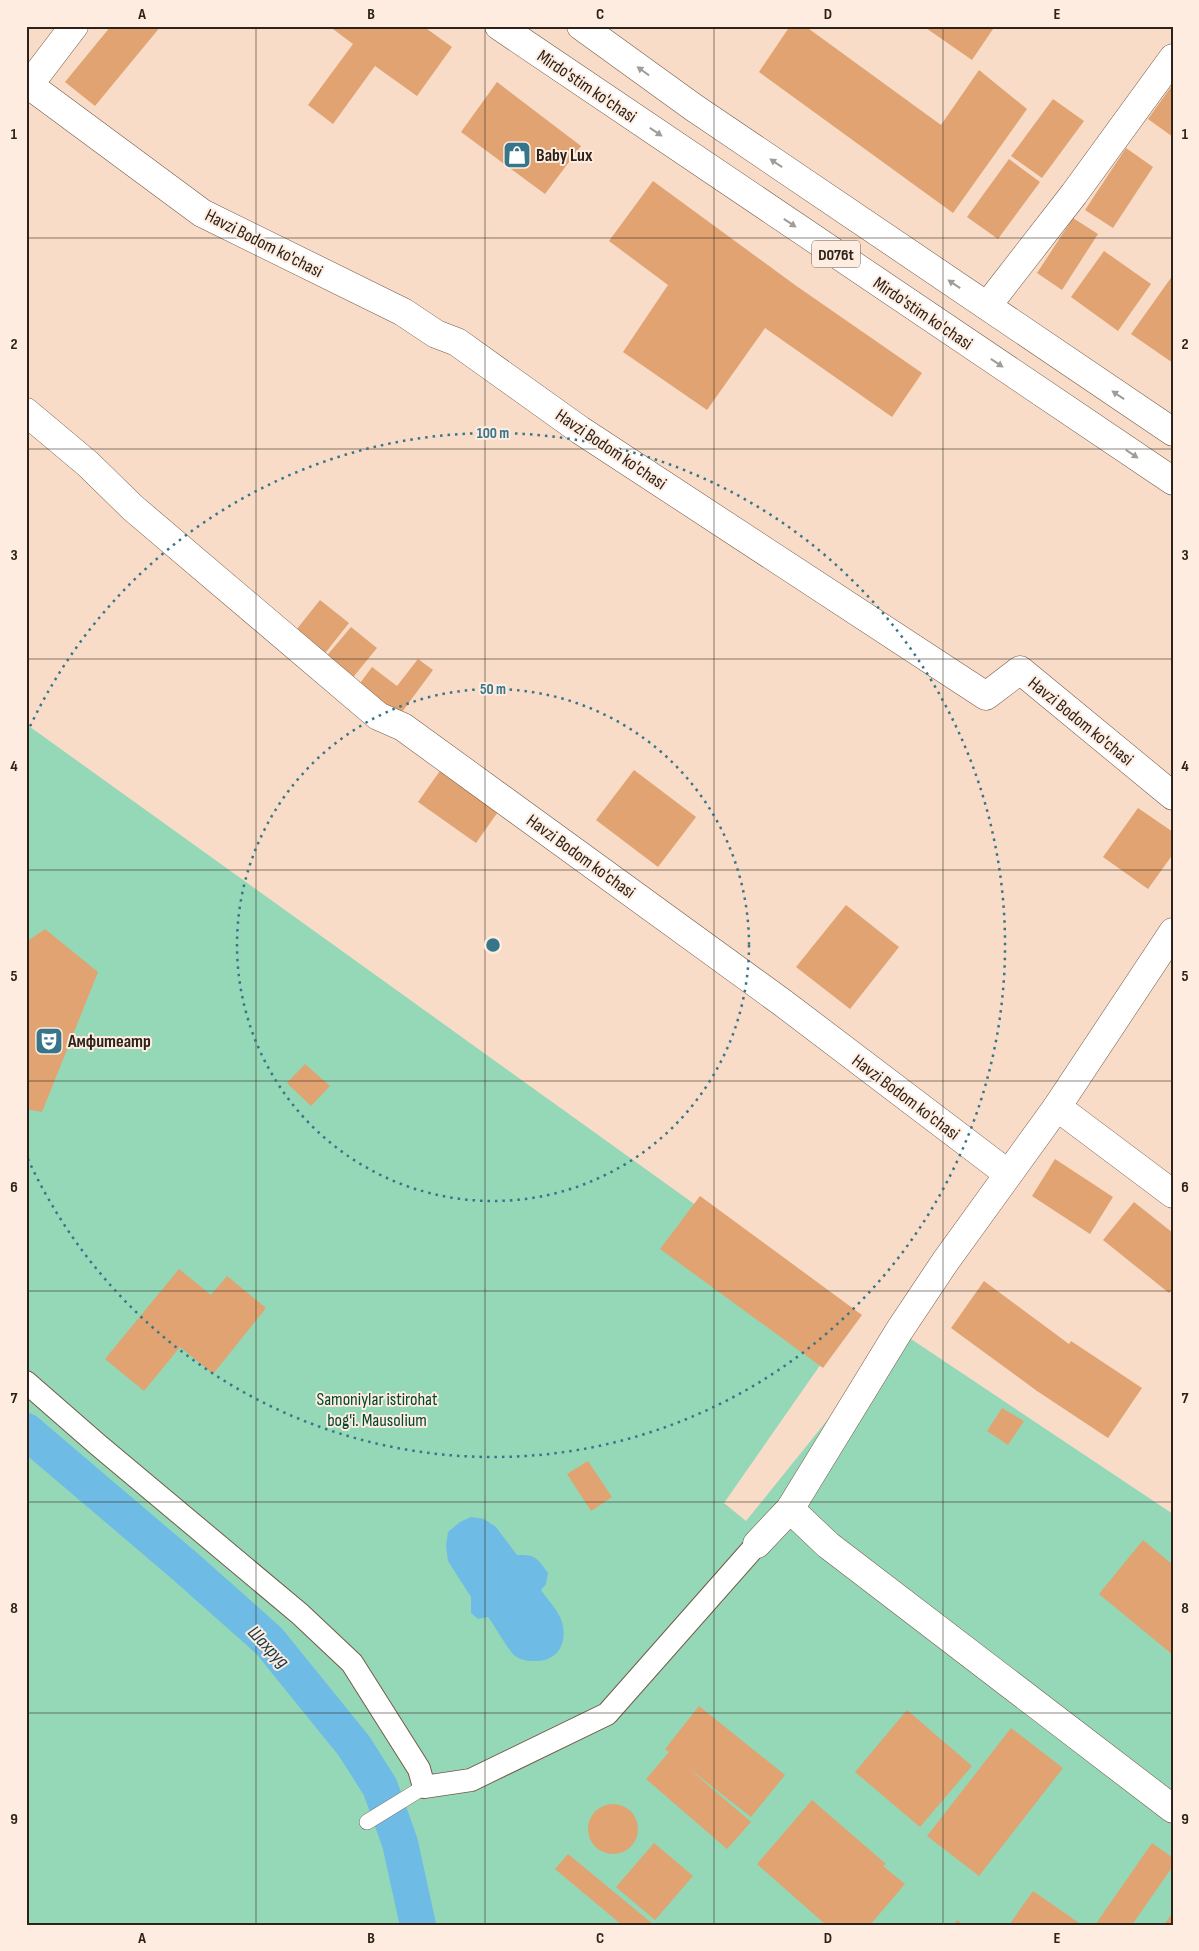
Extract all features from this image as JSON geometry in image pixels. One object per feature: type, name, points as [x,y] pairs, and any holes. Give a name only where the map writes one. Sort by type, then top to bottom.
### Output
[{"type":"street","name":"Havzi Bodom ko'chasi","points":[[74,26],[28,87],[202,213],[403,312],[436,334],[457,342],[580,430],[986,696],[1020,670],[1173,796]]},
{"type":"street","name":"Mirdo'stim ko'chasi","points":[[499,26],[1173,481]]},
{"type":"street","name":"D076t","points":[[582,26],[693,107],[1173,432]]},
{"type":"street","points":[[987,306],[1074,194],[1173,58]]},
{"type":"street","name":"Havzi Bodom ko'chasi","points":[[26,412],[88,464],[133,508],[378,716],[404,728],[784,1003],[1007,1173]]},
{"type":"street","points":[[26,1382],[293,1608],[352,1662],[419,1769],[424,1786],[471,1780],[607,1714],[790,1508],[899,1332],[945,1262],[1007,1173],[1057,1107],[1173,932]]},
{"type":"street","points":[[1057,1107],[1173,1194]]},
{"type":"street","points":[[790,1508],[828,1544],[1173,1809]]},
{"type":"lane","points":[[371,1819],[424,1786]]},
{"type":"green space","name":"Samoniylar istirohat bog'i. Mausolium","points":[[26,724],[853,1318],[724,1503],[746,1521],[899,1331],[1173,1514],[1173,1925],[26,1925]]},
{"type":"water","points":[[471,1517],[484,1519],[496,1527],[517,1555],[528,1555],[536,1558],[548,1573],[546,1584],[541,1590],[558,1614],[563,1630],[562,1644],[555,1655],[542,1661],[524,1660],[517,1657],[509,1649],[488,1617],[478,1619],[471,1613],[471,1597],[448,1561],[446,1546],[448,1532],[460,1522]]},
{"type":"building","points":[[111,26],[161,26],[95,106],[65,82]]},
{"type":"building","points":[[329,26],[423,26],[452,47],[417,96],[375,66],[333,124],[308,105],[353,44]]},
{"type":"building","points":[[790,26],[805,26],[941,125],[979,70],[1027,109],[953,213],[759,72]]},
{"type":"building","points":[[923,26],[988,26],[993,29],[972,60]]},
{"type":"building","points":[[497,82],[581,146],[545,194],[461,132]]},
{"type":"building","points":[[1173,84],[1173,137],[1148,119]]},
{"type":"building","points":[[1053,99],[1084,121],[1042,178],[1011,156]]},
{"type":"building","points":[[1126,148],[1153,167],[1113,228],[1085,210]]},
{"type":"building","points":[[1009,159],[1040,182],[998,239],[967,217]]},
{"type":"building","points":[[653,181],[795,285],[922,373],[892,417],[765,328],[707,410],[623,352],[668,285],[609,241]]},
{"type":"building","points":[[1073,218],[1098,234],[1062,290],[1037,273]]},
{"type":"building","points":[[1104,251],[1151,284],[1118,331],[1071,297]]},
{"type":"building","points":[[1173,275],[1173,363],[1131,334]]},
{"type":"building","points":[[320,600],[349,623],[322,657],[293,634]]},
{"type":"building","points":[[351,627],[377,648],[350,681],[324,659]]},
{"type":"building","points":[[418,659],[433,670],[399,716],[358,686],[372,667],[397,686]]},
{"type":"building","points":[[442,768],[500,809],[476,843],[418,802]]},
{"type":"building","points":[[634,770],[696,817],[658,867],[596,820]]},
{"type":"building","points":[[1138,808],[1173,832],[1173,854],[1148,889],[1103,857]]},
{"type":"building","points":[[846,905],[899,947],[850,1009],[796,967]]},
{"type":"building","name":"Амфитеатр","points":[[45,929],[98,972],[42,1112],[26,1109],[26,942]]},
{"type":"building","points":[[305,1064],[330,1086],[311,1106],[287,1083]]},
{"type":"building","points":[[1055,1159],[1113,1197],[1090,1234],[1032,1196]]},
{"type":"building","points":[[700,1196],[862,1315],[823,1368],[660,1249]]},
{"type":"building","points":[[1134,1202],[1173,1233],[1173,1288],[1169,1293],[1103,1240]]},
{"type":"building","points":[[179,1269],[211,1295],[227,1276],[266,1308],[213,1374],[180,1347],[144,1391],[105,1359]]},
{"type":"building","points":[[984,1281],[1069,1344],[1071,1341],[1142,1388],[1108,1438],[1037,1391],[951,1328]]},
{"type":"building","points":[[1002,1408],[1024,1421],[1008,1445],[987,1431]]},
{"type":"building","points":[[588,1461],[612,1497],[591,1511],[567,1474]]},
{"type":"building","points":[[1143,1540],[1173,1565],[1173,1655],[1099,1594]]},
{"type":"building","points":[[699,1706],[785,1775],[751,1817],[687,1767],[751,1822],[727,1849],[646,1779],[669,1752],[665,1749]]},
{"type":"building","points":[[907,1710],[972,1766],[920,1827],[855,1772]]},
{"type":"building","points":[[1011,1728],[1063,1768],[979,1876],[927,1836]]},
{"type":"building","points":[[812,1800],[886,1864],[883,1866],[905,1884],[870,1925],[826,1925],[757,1864]]},
{"type":"building","points":[[613,1804],[623,1806],[631,1811],[636,1819],[638,1829],[636,1839],[631,1847],[623,1852],[613,1854],[603,1852],[595,1847],[590,1839],[588,1829],[590,1819],[595,1811],[603,1806]]},
{"type":"building","points":[[654,1843],[693,1876],[655,1920],[616,1887]]},
{"type":"building","points":[[1152,1843],[1173,1858],[1173,1866],[1132,1925],[1095,1925]]},
{"type":"building","points":[[568,1854],[654,1925],[622,1925],[555,1869]]},
{"type":"building","points":[[1033,1891],[1082,1925],[1009,1925]]},
{"type":"building","points":[[1173,1912],[1173,1925],[1164,1925]]},
{"type":"building","points":[[957,1920],[964,1925],[954,1925]]},
{"type":"waterway","name":"Шахруд","points":[[26,1431],[187,1568],[269,1641],[354,1746],[380,1787],[400,1843],[418,1925]]},
{"type":"place","name":"Baby Lux","points":[[517,155]]},
{"type":"place","name":"Амфитеатр","points":[[49,1041]]}]
